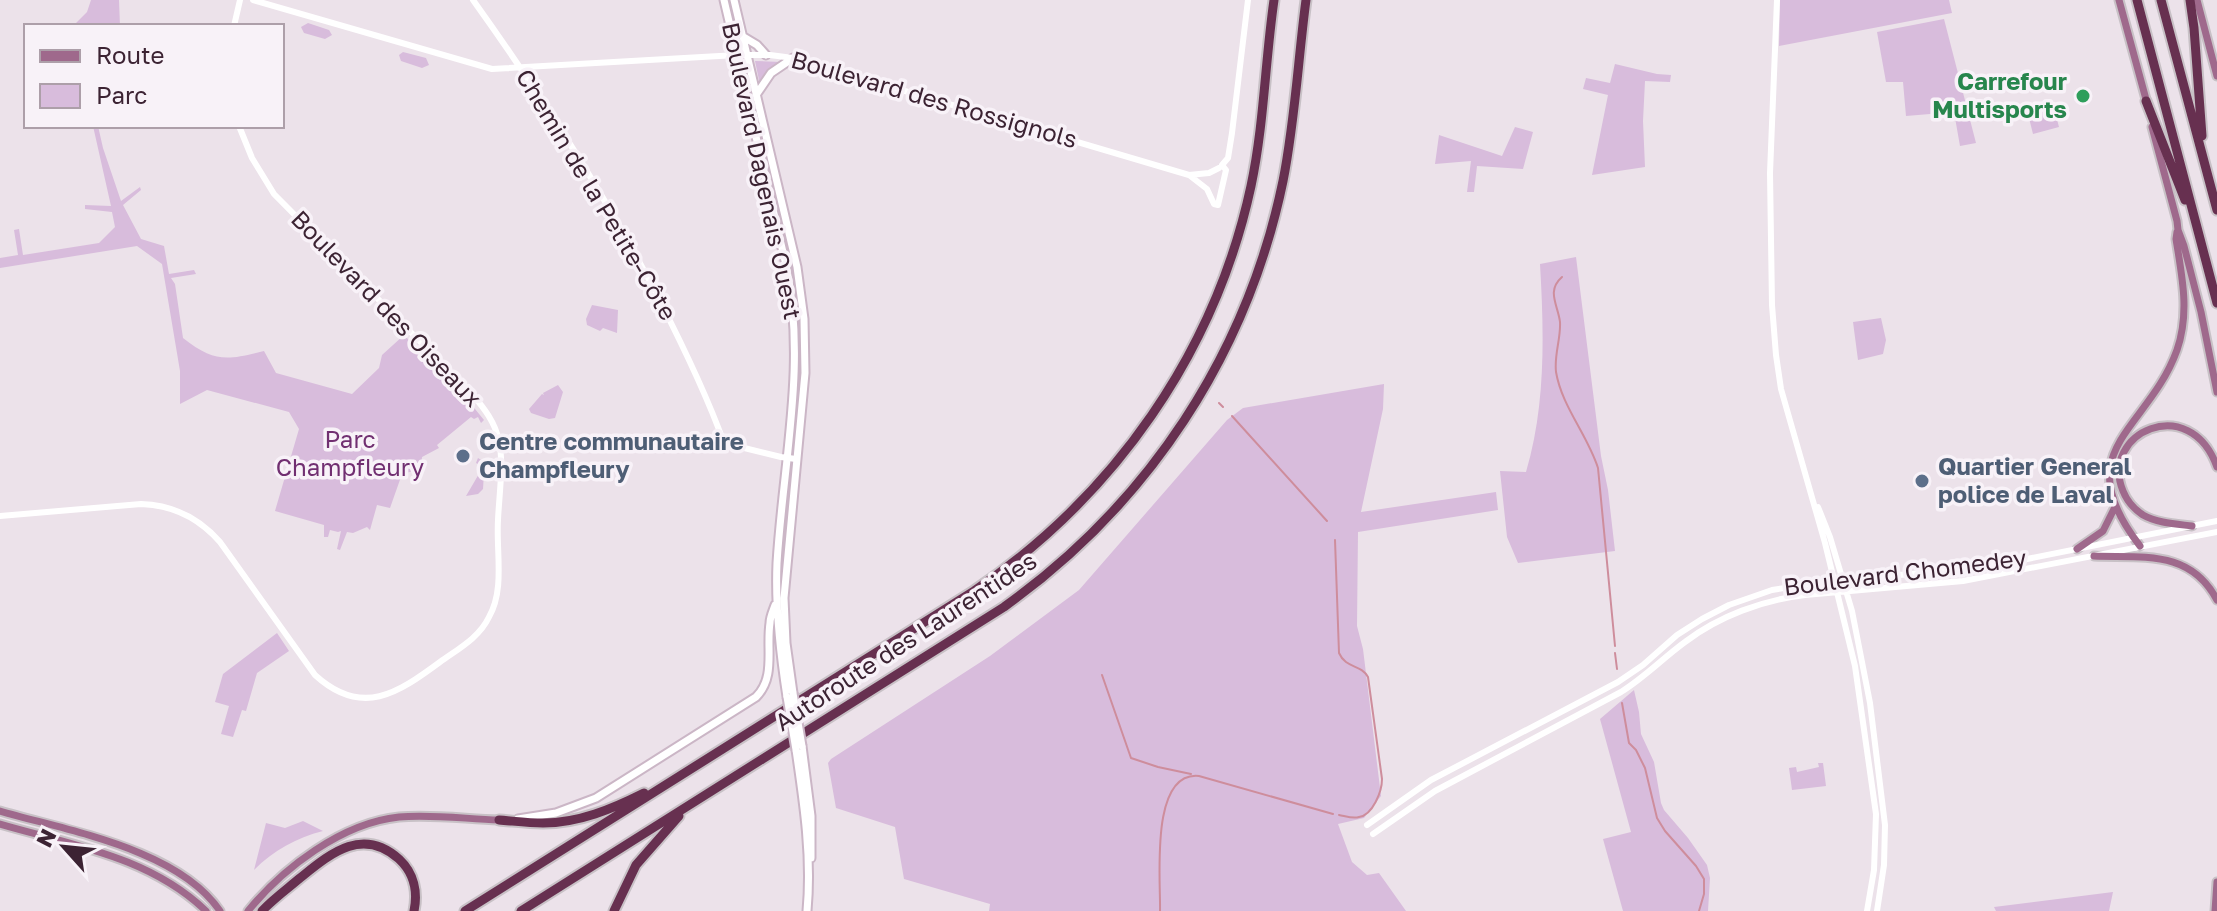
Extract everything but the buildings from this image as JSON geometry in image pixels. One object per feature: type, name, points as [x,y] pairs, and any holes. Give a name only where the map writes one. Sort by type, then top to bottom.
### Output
[{"type":"highway","name":"Autoroute des Laurentides","points":[[690,769],[992,578],[1058,525],[1092,492],[1127,450],[1184,365],[1233,253],[1258,146],[1273,0]]},
{"type":"highway","name":"Autoroute des Laurentides","points":[[521,911],[1019,596],[1098,528],[1154,464],[1189,415],[1219,364],[1262,261],[1286,163],[1306,0]]},
{"type":"highway","points":[[2137,0],[2217,303]]},
{"type":"highway","points":[[2161,0],[2217,210]]},
{"type":"highway","points":[[2190,0],[2203,159]]},
{"type":"highway","points":[[2146,101],[2200,236]]},
{"type":"highway","points":[[499,820],[541,823],[584,817],[626,801],[690,769]]},
{"type":"highway","points":[[465,911],[690,769]]},
{"type":"highway","points":[[614,911],[636,865],[688,806]]},
{"type":"highway","points":[[262,911],[330,854],[345,847],[361,845],[384,850],[405,865],[415,885],[414,911]]},
{"type":"main road","name":"Boulevard Dagenais Ouest","points":[[724,0],[794,305],[796,370],[778,553],[777,599],[779,642],[812,828],[807,911]]},
{"type":"main road","name":"Boulevard Dagenais Ouest","points":[[734,0],[797,267],[804,311],[805,367],[784,598],[788,682]]},
{"type":"main road","points":[[2119,0],[2187,256],[2217,392]]},
{"type":"main road","points":[[2197,0],[2217,76]]},
{"type":"main road","points":[[742,36],[766,55]]},
{"type":"main road","points":[[756,95],[771,73],[793,58]]},
{"type":"main road","points":[[2140,546],[2115,507],[2111,473],[2115,448],[2167,372],[2181,334],[2185,296],[2176,239],[2178,230]]},
{"type":"main road","points":[[2192,526],[2151,519],[2135,509],[2121,485],[2119,472],[2122,458],[2131,442],[2146,430],[2176,426],[2192,431],[2202,440],[2217,467]]},
{"type":"main road","points":[[2077,549],[2103,531],[2115,507]]},
{"type":"main road","points":[[2094,556],[2154,557],[2174,561],[2197,575],[2217,600]]},
{"type":"main road","points":[[239,910],[249,909],[275,882],[305,859],[337,837],[361,826],[405,817],[499,820],[542,816],[596,798],[752,701],[762,691],[768,676],[770,621],[777,599]]},
{"type":"main road","points":[[0,811],[142,853],[183,877],[219,909],[230,911]]},
{"type":"main road","points":[[0,824],[140,866],[175,885],[206,911]]},
{"type":"main road","points":[[2215,911],[2217,882]]},
{"type":"street","points":[[234,24],[240,0]]},
{"type":"street","name":"Boulevard des Rossignols","points":[[253,0],[483,67],[521,68],[746,54],[793,58],[1189,175],[1209,173],[1221,166]]},
{"type":"street","name":"Chemin de la Petite-Côte","points":[[473,0],[521,68],[633,249],[691,361],[724,443],[787,457]]},
{"type":"street","points":[[1189,175],[1204,186],[1214,204],[1218,205],[1226,170],[1221,166],[1228,158],[1232,133],[1248,0]]},
{"type":"street","points":[[1777,0],[1770,151],[1773,317],[1780,384],[1810,489],[1830,537],[1839,580],[1837,591],[1855,666],[1875,807],[1875,855],[1867,911]]},
{"type":"street","name":"Boulevard des Oiseaux","points":[[0,516],[144,504],[171,508],[190,517],[206,527],[224,546],[315,675],[335,690],[354,696],[375,697],[402,689],[470,641],[488,620],[495,602],[498,572],[500,454],[492,421],[472,394],[274,194],[252,158],[240,128]]},
{"type":"street","points":[[787,457],[796,459]]},
{"type":"street","name":"Boulevard Chomedey","points":[[1367,825],[1431,780],[1624,678],[1677,635],[1709,615],[1765,592],[1839,580],[1976,568],[2217,521]]},
{"type":"street","name":"Boulevard Chomedey","points":[[1373,834],[1435,791],[1621,692],[1687,641],[1741,611],[1798,595],[1963,581],[2217,532]]},
{"type":"street","points":[[1839,580],[1846,590],[1865,670],[1884,806],[1884,858],[1877,911]]},
{"type":"green space","points":[[91,0],[119,0],[120,24],[75,24],[87,12]]},
{"type":"green space","name":"Carrefour Multisports","points":[[1780,0],[1949,0],[1952,13],[1779,46]]},
{"type":"green space","points":[[1944,19],[1976,143],[1960,146],[1954,112],[1906,116],[1903,82],[1886,82],[1877,32]]},
{"type":"green space","points":[[308,23],[329,30],[332,35],[325,39],[304,33],[301,27]]},
{"type":"green space","points":[[403,52],[426,58],[429,65],[422,68],[401,61],[399,55]]},
{"type":"green space","points":[[755,61],[781,62],[760,85]]},
{"type":"green space","points":[[1615,64],[1671,75],[1670,82],[1645,81],[1645,167],[1592,175],[1608,95],[1583,89],[1586,78],[1610,83]]},
{"type":"green space","points":[[2053,104],[2059,127],[2033,134],[2027,110]]},
{"type":"green space","points":[[1515,127],[1533,132],[1523,169],[1477,166],[1474,192],[1467,192],[1471,161],[1435,164],[1439,135],[1502,156]]},
{"type":"green space","name":"Parc Champfleury","points":[[93,128],[98,128],[121,201],[140,187],[141,190],[123,205],[141,239],[164,246],[169,274],[194,270],[196,274],[171,278],[175,284],[183,338],[204,352],[231,357],[264,351],[276,373],[352,394],[379,368],[382,355],[404,335],[484,420],[481,423],[478,417],[471,417],[437,445],[439,448],[422,457],[421,469],[402,474],[390,508],[377,505],[370,530],[367,527],[353,533],[347,532],[340,550],[337,549],[341,531],[330,530],[328,537],[324,537],[324,525],[275,511],[299,429],[289,412],[207,390],[180,404],[180,371],[162,264],[137,246],[0,268],[0,258],[18,255],[14,230],[19,229],[23,255],[99,243],[115,227],[112,212],[85,209],[85,205],[111,206]]},
{"type":"green space","points":[[1576,257],[1615,551],[1518,563],[1507,537],[1500,471],[1526,472],[1533,447],[1542,368],[1540,264]]},
{"type":"green space","points":[[592,305],[618,310],[617,333],[603,328],[600,331],[587,325],[586,319]]},
{"type":"green space","points":[[1881,318],[1886,340],[1883,354],[1858,360],[1853,322]]},
{"type":"green space","points":[[1384,384],[1383,409],[1361,512],[1496,492],[1498,510],[1358,532],[1357,626],[1363,649],[1381,796],[1364,818],[1338,824],[1352,862],[1367,875],[1379,873],[1406,911],[989,911],[990,904],[904,879],[895,827],[836,808],[828,763],[831,759],[990,656],[1079,590],[1227,420],[1243,408]]},
{"type":"green space","points":[[558,385],[563,392],[555,418],[531,413],[529,409],[542,394]]},
{"type":"green space","points":[[478,458],[486,463],[491,462],[484,473],[483,489],[478,494],[466,496],[483,467],[476,463]]},
{"type":"green space","points":[[277,633],[289,651],[257,673],[246,711],[242,710],[233,737],[221,734],[229,706],[215,702],[223,674]]},
{"type":"green space","points":[[1634,690],[1641,734],[1654,762],[1661,803],[1707,865],[1710,878],[1708,911],[1623,911],[1603,839],[1631,832],[1600,719]]},
{"type":"green space","points":[[1818,763],[1823,763],[1826,786],[1792,790],[1789,768],[1796,767],[1797,772],[1819,767]]},
{"type":"green space","points":[[303,821],[323,831],[286,846],[254,870],[266,823],[285,828]]},
{"type":"green space","points":[[2113,892],[2109,911],[1996,911],[1994,907]]},
{"type":"waterway","points":[[1562,277],[1554,293],[1560,322],[1556,372],[1564,397],[1598,468],[1615,646]]},
{"type":"waterway","points":[[1219,403],[1223,407]]},
{"type":"waterway","points":[[1232,416],[1327,521]]},
{"type":"waterway","points":[[1335,540],[1339,653],[1346,662],[1362,670],[1368,677],[1382,779],[1378,796],[1368,812],[1357,818],[1339,815]]},
{"type":"waterway","points":[[1615,653],[1617,669]]},
{"type":"waterway","points":[[1102,675],[1131,758],[1191,774]]},
{"type":"waterway","points":[[1622,703],[1629,743],[1645,768],[1657,818],[1704,879],[1699,911]]},
{"type":"waterway","points":[[1160,911],[1161,831],[1172,791],[1183,779],[1199,776],[1333,814]]},
{"type":"place","name":"Carrefour Multisports","points":[[2083,96]]},
{"type":"place","name":"Centre communautaire Champfleury","points":[[463,456]]},
{"type":"place","name":"Quartier General police de Laval","points":[[1922,481]]}]
